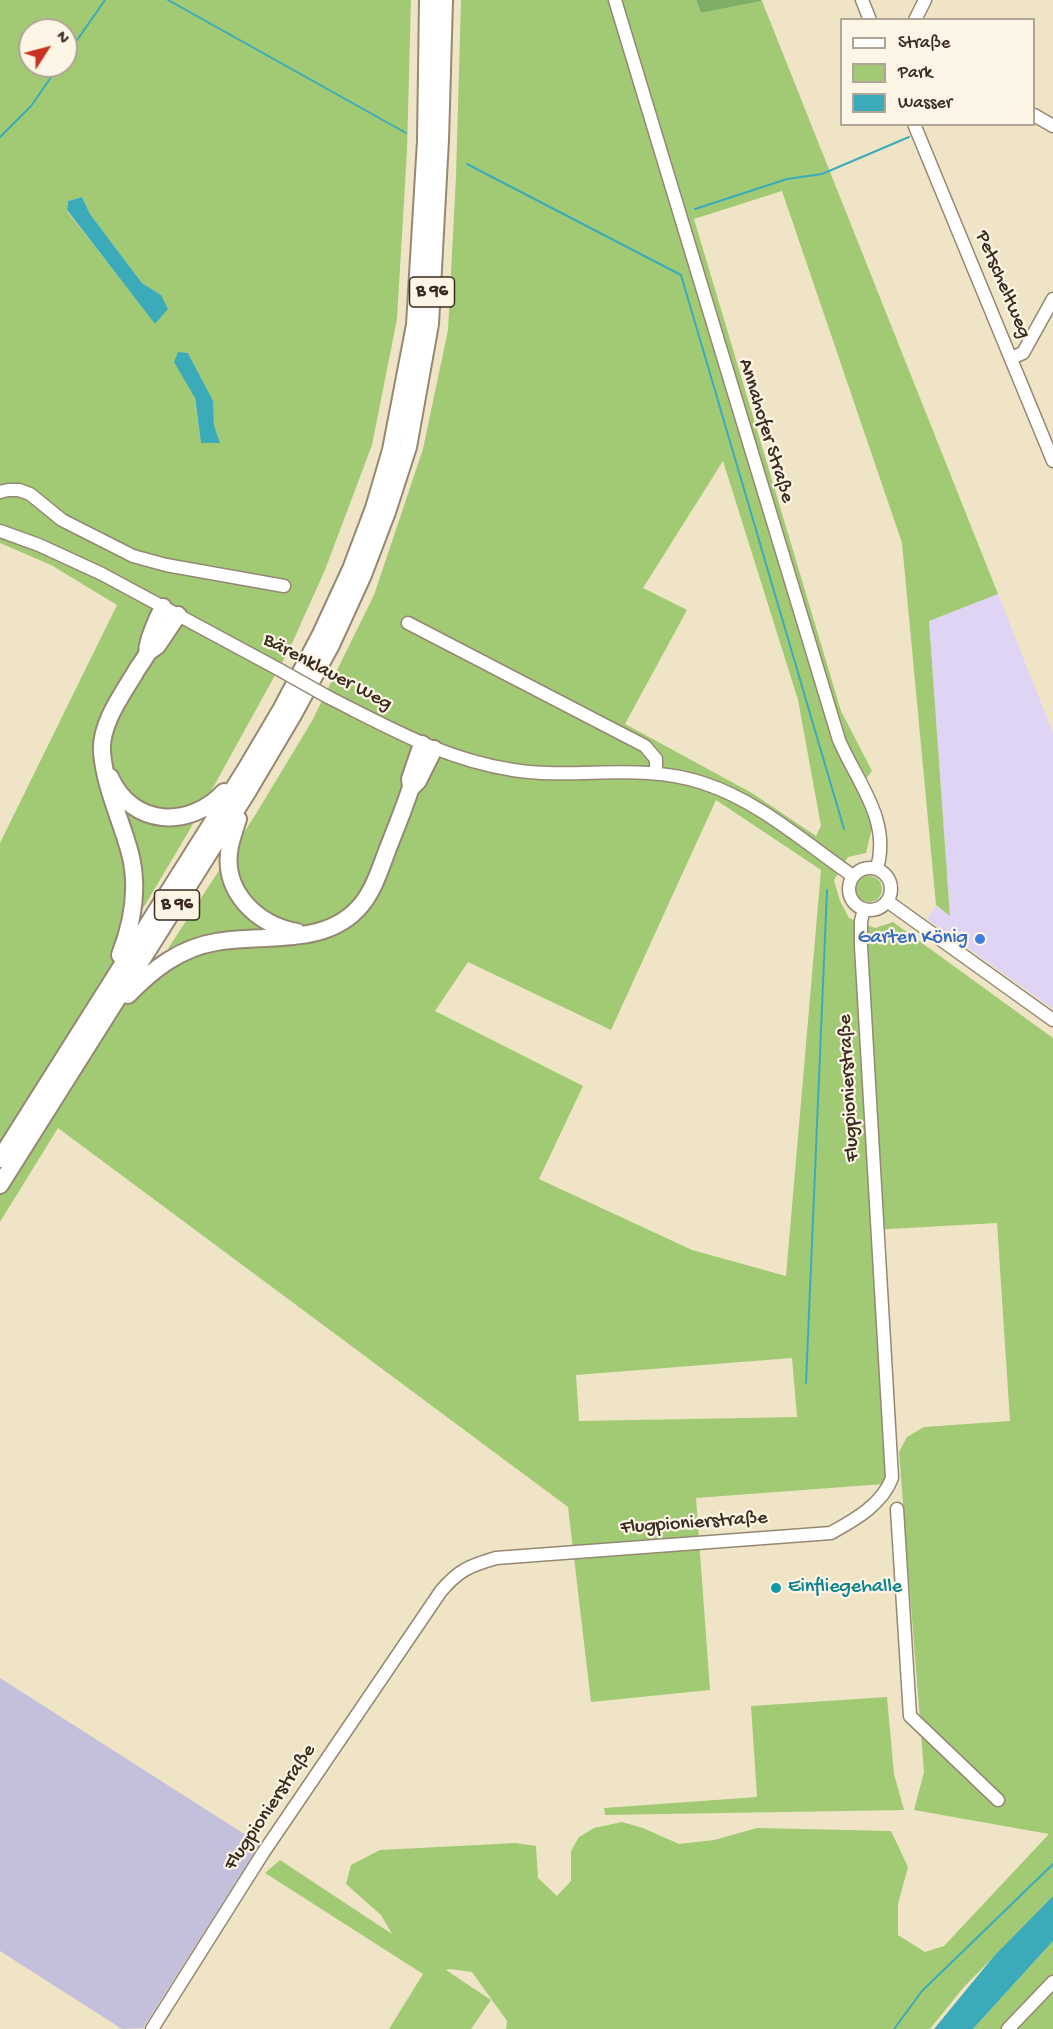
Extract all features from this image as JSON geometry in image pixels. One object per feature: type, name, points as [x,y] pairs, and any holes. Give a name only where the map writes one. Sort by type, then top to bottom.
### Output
[{"type":"highway","name":"B 96","points":[[0,1159],[246,769],[282,708],[320,636],[351,569],[374,508],[391,450],[415,325],[426,141],[428,0]]},
{"type":"highway","name":"B 96","points":[[0,1185],[248,791],[293,715],[336,635],[363,575],[387,512],[408,447],[430,324],[440,140],[444,0]]},
{"type":"highway","points":[[103,995],[126,940],[135,899],[130,853],[111,797],[102,751],[109,721],[147,653],[149,641],[171,611]]},
{"type":"highway","points":[[105,1019],[144,979],[177,955],[217,942],[292,938],[331,928],[349,917],[362,905],[374,885],[411,787],[418,782],[428,747]]},
{"type":"highway","points":[[104,764],[112,782],[126,800],[145,813],[163,818],[185,817],[204,809],[246,769]]},
{"type":"highway","points":[[248,791],[229,848],[230,871],[235,888],[244,903],[256,916],[288,931],[307,934]]},
{"type":"street","name":"Annahofer Straße","points":[[615,0],[839,740],[874,808],[879,829],[877,868]]},
{"type":"street","points":[[862,0],[869,18]]},
{"type":"street","points":[[916,18],[925,0]]},
{"type":"street","points":[[1035,116],[1053,126]]},
{"type":"street","name":"Petscheltweg","points":[[915,126],[1053,461]]},
{"type":"street","points":[[1011,358],[1023,353],[1053,299]]},
{"type":"street","points":[[0,492],[19,490],[30,494],[62,520],[133,556],[166,565],[284,586]]},
{"type":"street","name":"Bärenklauer Weg","points":[[0,531],[39,545],[102,574],[328,697],[428,747],[514,770],[555,774],[656,772],[703,783],[751,805],[853,876]]},
{"type":"street","points":[[408,623],[645,746],[656,759],[656,772]]},
{"type":"street","points":[[877,868],[885,873],[890,881],[891,891],[887,902],[876,909],[864,909],[855,904],[850,896],[849,886],[853,876],[863,869],[877,868]]},
{"type":"street","points":[[887,902],[1053,1020]]},
{"type":"street","name":"Flugpionierstraße","points":[[152,2029],[276,1834],[441,1591],[456,1574],[496,1558],[831,1533],[856,1519],[888,1488],[892,1479],[861,946],[861,921],[864,909]]},
{"type":"street","points":[[897,1509],[910,1716],[998,1800]]},
{"type":"street","points":[[1008,2029],[1053,1982]]},
{"type":"shaded area","points":[[998,594],[1053,733],[1053,1009],[927,919],[936,906],[950,915],[929,621]]},
{"type":"shaded area","points":[[0,1678],[260,1844],[143,2028],[122,2029],[0,1951]]},
{"type":"green space","points":[[0,0],[411,0],[407,151],[397,319],[372,445],[325,570],[289,650],[189,831],[145,905],[111,953],[153,981],[169,947],[254,817],[312,721],[374,595],[423,449],[448,330],[456,176],[461,0],[696,0],[701,13],[762,1],[998,594],[929,621],[950,916],[936,905],[902,543],[782,191],[694,219],[841,711],[872,771],[858,789],[872,828],[866,853],[848,857],[834,880],[840,901],[849,918],[875,928],[893,922],[1053,1038],[1053,1896],[963,1988],[930,2029],[506,2029],[507,2021],[472,1972],[450,1969],[446,1970],[491,2000],[471,2029],[389,2029],[423,1974],[265,1873],[280,1860],[392,1934],[381,1915],[346,1884],[351,1865],[380,1850],[516,1843],[536,1846],[538,1878],[557,1896],[571,1881],[571,1851],[579,1837],[594,1828],[622,1822],[643,1828],[679,1844],[714,1840],[757,1828],[891,1831],[908,1867],[898,1904],[898,1935],[925,1952],[944,1946],[1049,1834],[914,1810],[924,1772],[899,1452],[907,1437],[924,1427],[1010,1421],[997,1223],[871,1230],[889,1467],[884,1484],[696,1498],[710,1690],[591,1702],[568,1507],[58,1128],[0,1222],[0,843],[117,605],[51,565],[0,543]],"holes":[[[82,197],[90,214],[142,283],[161,295],[155,323],[67,211],[68,201]],[[188,353],[212,401],[214,425],[220,443],[201,442]],[[723,461],[798,700],[821,826],[816,836],[752,793],[625,724],[687,610],[643,588]],[[716,800],[821,870],[786,1276],[692,1250],[539,1179],[583,1086],[435,1011],[468,962],[611,1030]],[[792,1358],[797,1417],[579,1421],[576,1375]]]},
{"type":"green space","points":[[696,0],[761,0],[762,1],[701,13]]},
{"type":"green space","points":[[869,876],[878,880],[882,889],[878,898],[869,902],[860,898],[856,889],[860,880]]},
{"type":"green space","points":[[887,1697],[894,1774],[904,1810],[605,1815],[604,1808],[757,1797],[751,1706]]},
{"type":"green space","points":[[1053,1941],[1053,1979],[1012,2029],[973,2029]]},
{"type":"green space","points":[[1053,1989],[1053,2029],[1016,2029]]},
{"type":"water","points":[[82,197],[90,214],[142,283],[161,295],[168,309],[155,324],[67,210],[68,201]]},
{"type":"water","points":[[178,352],[188,353],[213,401],[214,425],[220,443],[201,443],[195,398],[174,362]]},
{"type":"water","points":[[1053,1896],[1053,1941],[973,2029],[934,2029],[994,1956]]},
{"type":"waterway","points":[[78,39],[105,0]]},
{"type":"waterway","points":[[168,0],[406,133]]},
{"type":"waterway","points":[[0,137],[31,106],[51,78]]},
{"type":"waterway","points":[[695,209],[787,179],[822,174],[909,137]]},
{"type":"waterway","points":[[467,164],[681,275],[844,829]]},
{"type":"waterway","points":[[806,1383],[827,890]]},
{"type":"waterway","points":[[894,2029],[922,1991],[1053,1864]]},
{"type":"place","name":"Garten König","points":[[980,939]]},
{"type":"place","name":"Einfliegehalle","points":[[776,1588]]}]
